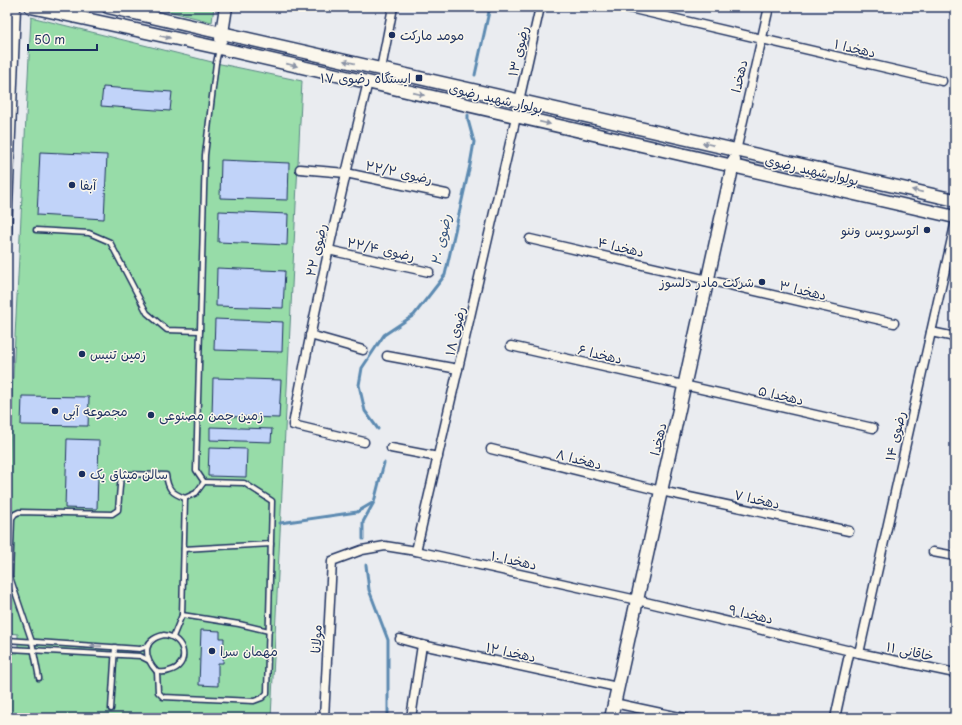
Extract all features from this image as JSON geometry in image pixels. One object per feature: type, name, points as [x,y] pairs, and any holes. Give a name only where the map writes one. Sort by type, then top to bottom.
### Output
[{"type":"street","points":[[7,233],[10,67],[16,7]]},
{"type":"street","name":"بولوار شهید رضوی","points":[[31,7],[219,48],[955,217]]},
{"type":"street","name":"بولوار شهید رضوی","points":[[108,7],[955,200]]},
{"type":"street","points":[[219,48],[226,7]]},
{"type":"street","points":[[381,69],[393,7]]},
{"type":"street","name":"رضوی ۱۳","points":[[519,101],[540,7]]},
{"type":"street","name":"دهخدا ۱","points":[[625,7],[942,81]]},
{"type":"street","name":"دهخدا","points":[[610,718],[769,7]]},
{"type":"street","name":"رضوی ۲۲","points":[[364,442],[293,425],[328,250],[368,82]]},
{"type":"street","name":"رضوی ۱۸","points":[[416,551],[516,117]]},
{"type":"street","name":"رضوی ۲۲/۲","points":[[300,169],[346,173],[446,194]]},
{"type":"street","name":"رضوی ۱۴","points":[[859,653],[955,225]]},
{"type":"street","name":"دهخدا ۴","points":[[530,238],[708,279]]},
{"type":"street","name":"رضوی ۲۲/۴","points":[[328,250],[429,272]]},
{"type":"street","name":"دهخدا ۳","points":[[708,279],[894,323]]},
{"type":"street","points":[[931,332],[955,337]]},
{"type":"street","points":[[310,335],[364,350]]},
{"type":"street","name":"دهخدا ۶","points":[[512,346],[684,385]]},
{"type":"street","points":[[387,356],[458,369]]},
{"type":"street","name":"دهخدا ۵","points":[[684,385],[873,428]]},
{"type":"street","points":[[390,448],[438,457]]},
{"type":"street","name":"دهخدا ۸","points":[[491,449],[661,491]]},
{"type":"street","name":"دهخدا ۷","points":[[661,491],[849,531]]},
{"type":"street","name":"دهخدا ۱۰","points":[[332,561],[362,550],[385,546],[416,551],[637,600]]},
{"type":"street","points":[[933,552],[955,556]]},
{"type":"street","name":"مولانا","points":[[324,718],[332,561]]},
{"type":"street","name":"دهخدا ۹","points":[[637,600],[859,653]]},
{"type":"street","name":"دهخدا ۱۲","points":[[400,639],[617,687]]},
{"type":"street","points":[[411,718],[422,645]]},
{"type":"street","points":[[835,718],[850,650]]},
{"type":"street","name":"خاقانی ۱۱","points":[[859,653],[955,673]]},
{"type":"street","points":[[614,703],[684,718]]},
{"type":"lane","points":[[204,482],[196,470],[205,155],[219,48]]},
{"type":"lane","points":[[36,230],[89,233],[110,242],[147,313],[167,330],[200,331]]},
{"type":"lane","points":[[39,678],[32,642],[10,577],[12,518],[15,514],[19,512],[112,514],[118,510],[121,474],[166,475],[168,486],[175,494],[185,498],[196,493],[204,482]]},
{"type":"lane","points":[[7,650],[34,650],[140,656],[148,660],[157,672],[158,692],[163,697],[254,701],[262,698],[267,693],[272,501],[244,483],[204,482]]},
{"type":"lane","points":[[173,637],[182,615],[185,498]]},
{"type":"lane","points":[[184,549],[271,544]]},
{"type":"lane","points":[[182,615],[239,624],[269,631]]},
{"type":"lane","points":[[7,640],[140,649],[148,646],[159,636],[173,637],[182,648],[182,662],[171,671],[157,672]]},
{"type":"lane","points":[[148,646],[148,660]]},
{"type":"lane","points":[[111,709],[115,647]]},
{"type":"green space","points":[[152,7],[214,7],[212,22]]},
{"type":"green space","points":[[31,17],[216,63],[302,81],[271,718],[7,717],[7,656],[10,653],[18,653],[18,634],[10,633],[10,624],[7,624],[7,496]]},
{"type":"building","points":[[103,87],[172,92],[170,111],[101,106]]},
{"type":"building","name":"آبفا","points":[[40,152],[107,155],[104,219],[37,215]]},
{"type":"building","points":[[221,160],[289,163],[288,200],[220,198]]},
{"type":"building","points":[[219,211],[288,214],[287,245],[218,242]]},
{"type":"building","points":[[217,268],[285,271],[283,308],[216,306]]},
{"type":"building","points":[[215,319],[283,322],[282,352],[214,350]]},
{"type":"building","points":[[213,378],[281,380],[279,418],[212,416]]},
{"type":"building","name":"مجموعه آبی","points":[[22,396],[89,397],[88,426],[21,425]]},
{"type":"building","points":[[210,427],[272,429],[271,442],[210,440]]},
{"type":"building","name":"سالن میثاق یک","points":[[67,439],[99,440],[97,509],[65,508]]},
{"type":"building","points":[[209,448],[247,449],[246,477],[208,476]]},
{"type":"building","name":"مهمان سرا","points":[[201,630],[220,631],[220,638],[224,638],[223,663],[218,663],[218,686],[199,685]]},
{"type":"waterway","points":[[475,75],[490,7]]},
{"type":"waterway","name":"رضوی ۲۰","points":[[378,429],[365,411],[359,385],[362,368],[384,335],[414,315],[445,275],[474,142],[468,115]]},
{"type":"waterway","points":[[363,539],[363,522],[374,502],[384,463]]},
{"type":"waterway","points":[[280,523],[357,512],[374,502]]},
{"type":"waterway","points":[[366,565],[369,590],[388,640],[388,718]]},
{"type":"place","name":"مومد مارکت","points":[[392,35]]},
{"type":"place","name":"ایستگاه رضوی ۱۷","points":[[419,78]]},
{"type":"place","name":"آبفا","points":[[72,185]]},
{"type":"place","name":"اتوسرویس وننو","points":[[927,230]]},
{"type":"place","name":"شرکت مادر دلسوز","points":[[762,282]]},
{"type":"place","name":"زمین تنیس","points":[[82,354]]},
{"type":"place","name":"مجموعه آبی","points":[[55,411]]},
{"type":"place","name":"زمین چمن مصنوعی","points":[[151,415]]},
{"type":"place","name":"سالن میثاق یک","points":[[82,474]]},
{"type":"place","name":"مهمان سرا","points":[[212,651]]}]
